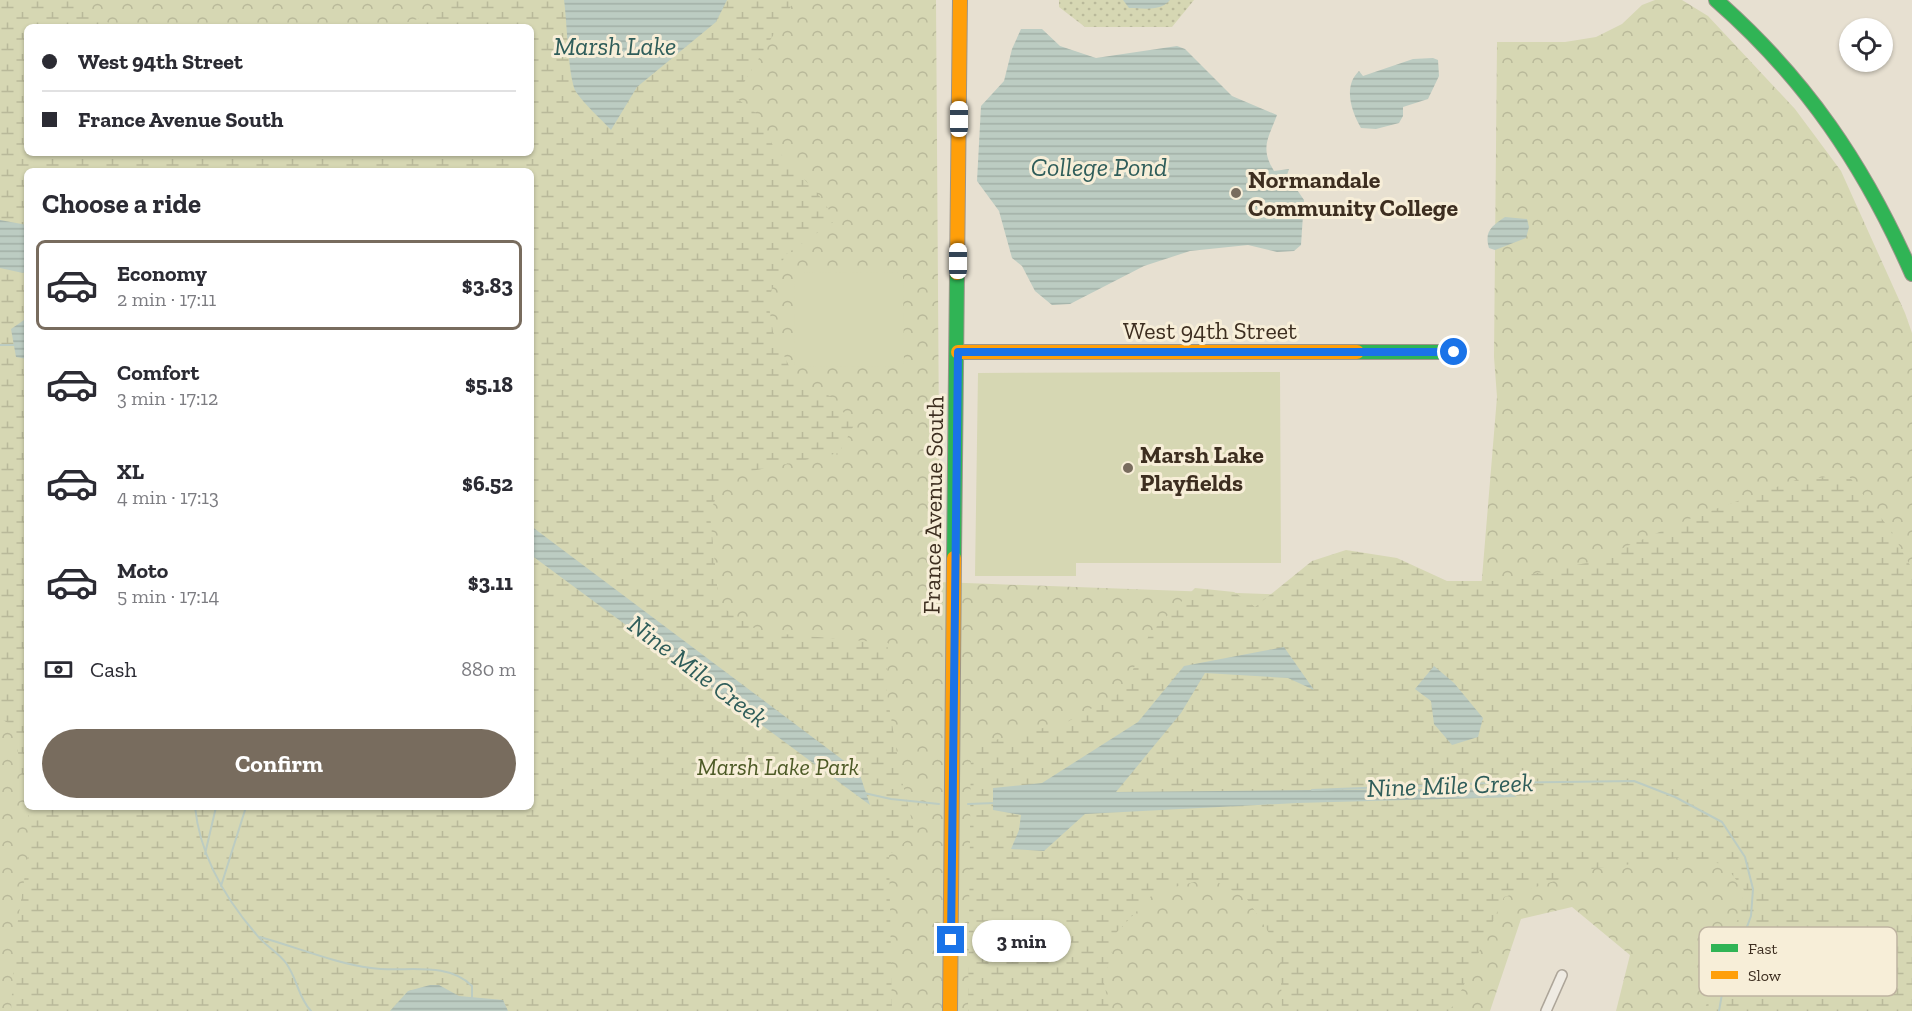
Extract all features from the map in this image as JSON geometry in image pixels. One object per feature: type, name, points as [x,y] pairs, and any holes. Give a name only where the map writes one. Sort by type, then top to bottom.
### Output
[{"type":"main road","name":"France Avenue South","points":[[950,1011],[960,0]]},
{"type":"main road","points":[[1716,0],[1771,48],[1836,131],[1881,206],[1912,274]]},
{"type":"main road","name":"West 94th Street","points":[[958,352],[1462,352]]},
{"type":"street","points":[[1546,1011],[1562,975]]},
{"type":"green space","name":"Marsh Lake Park","points":[[0,0],[936,0],[940,582],[1480,602],[1497,397],[1494,357],[1497,42],[1565,42],[1596,37],[1622,24],[1642,5],[1655,0],[1682,0],[1708,16],[1795,109],[1841,171],[1912,333],[1912,1011],[1616,1011],[1630,955],[1572,907],[1521,919],[1490,1011],[0,1011]]},
{"type":"green space","points":[[0,0],[71,0],[110,24],[24,24],[24,156],[534,156],[534,24],[402,24],[440,12],[449,0],[564,0],[570,35],[569,60],[611,129],[637,87],[716,22],[727,0],[795,0],[735,97],[761,117],[773,146],[818,194],[836,220],[785,255],[768,300],[773,332],[796,381],[830,396],[854,425],[839,453],[723,477],[710,514],[719,605],[760,632],[888,643],[886,688],[901,777],[915,833],[889,855],[892,1011],[508,1011],[503,1000],[458,996],[438,985],[408,991],[390,1011],[11,1011],[15,940],[31,835],[27,810],[534,810],[534,168],[24,168],[24,791],[14,727],[0,718]]},
{"type":"green space","points":[[1059,0],[1194,0],[1172,27],[1085,27],[1059,7]]},
{"type":"green space","points":[[903,272],[904,366],[795,367],[794,273]]},
{"type":"green space","name":"Marsh Lake Playfields","points":[[1280,372],[1281,563],[1076,563],[1076,576],[975,576],[978,373]]},
{"type":"green space","points":[[1848,475],[1892,532],[1912,569],[1912,1011],[1704,1011],[1710,996],[1897,996],[1897,927],[1735,927],[1744,890],[1724,864],[1680,858],[1592,869],[1504,897],[1457,1000],[1449,1011],[1282,1011],[1280,950],[1247,899],[1210,878],[1155,892],[1116,933],[1104,983],[1110,1011],[968,1011],[971,746],[1067,722],[1123,691],[1150,633],[1195,588],[1234,592],[1255,607],[1312,561],[1346,550],[1397,558],[1447,581],[1499,581],[1591,562],[1696,516],[1796,480]]},
{"type":"water","name":"Marsh Lake","points":[[564,0],[727,0],[716,22],[637,87],[611,130],[588,107],[573,85]]},
{"type":"water","points":[[1123,0],[1170,0],[1156,8],[1145,9],[1129,8]]},
{"type":"water","name":"College Pond","points":[[1021,29],[1042,29],[1060,46],[1096,58],[1177,46],[1185,49],[1232,96],[1277,115],[1268,137],[1267,156],[1274,171],[1289,169],[1287,175],[1304,200],[1301,245],[1294,251],[1277,252],[1248,245],[1190,251],[1144,266],[1070,304],[1052,305],[1035,291],[1022,266],[1012,258],[999,211],[977,181],[981,106],[1004,81],[1012,49]]},
{"type":"water","points":[[1413,59],[1438,60],[1439,76],[1428,99],[1403,107],[1403,116],[1399,123],[1376,129],[1361,128],[1350,99],[1351,84],[1359,71],[1363,76]]},
{"type":"water","points":[[1505,217],[1527,219],[1529,227],[1526,238],[1495,250],[1489,248],[1488,233]]},
{"type":"water","points":[[0,220],[24,224],[24,272],[0,268]]},
{"type":"water","points":[[24,320],[24,358],[16,357],[11,329]]},
{"type":"water","points":[[534,528],[859,772],[870,805],[534,557]]},
{"type":"water","points":[[1284,647],[1314,690],[1288,678],[1205,673],[1181,713],[1116,792],[1500,788],[1517,797],[1297,803],[1085,814],[1044,851],[1011,849],[1019,830],[1021,815],[993,810],[993,788],[1042,783],[1138,722],[1184,666]]},
{"type":"water","points":[[1434,666],[1454,683],[1483,718],[1478,737],[1452,745],[1434,724],[1431,701],[1415,689]]},
{"type":"water","points":[[439,985],[459,996],[503,1000],[508,1011],[390,1011],[408,991]]},
{"type":"waterway","points":[[0,345],[15,345]]},
{"type":"waterway","name":"Nine Mile Creek","points":[[1312,790],[1490,783],[1634,781],[1675,797],[1722,822],[1745,857],[1753,889],[1751,916],[1747,927]]},
{"type":"waterway","name":"Nine Mile Creek","points":[[864,793],[891,799],[939,804]]},
{"type":"waterway","name":"Nine Mile Creek","points":[[968,804],[995,803]]},
{"type":"waterway","points":[[196,810],[202,842],[215,875],[244,920],[259,938],[286,963],[303,1000],[311,1011]]},
{"type":"waterway","points":[[205,854],[215,810]]},
{"type":"waterway","points":[[221,886],[245,810]]},
{"type":"waterway","points":[[260,937],[357,966],[424,969],[450,973],[462,978],[472,986],[472,997]]},
{"type":"waterway","name":"Nine Mile Creek","points":[[1719,1011],[1722,996]]},
{"type":"traffic: fast","points":[[1716,0],[1778,61],[1830,126],[1874,196],[1912,274]]},
{"type":"traffic: fast","points":[[954,558],[957,273]]},
{"type":"traffic: fast","points":[[1357,352],[1462,352]]},
{"type":"traffic: slow","points":[[957,273],[960,0]]},
{"type":"traffic: slow","points":[[958,352],[1357,352]]},
{"type":"traffic: slow","points":[[950,1011],[954,558]]},
{"type":"place","name":"Normandale Community College","points":[[1236,193]]},
{"type":"place","name":"Marsh Lake Playfields","points":[[1128,468]]},
{"type":"route","points":[[951,940],[958,352],[1454,352]]}]
